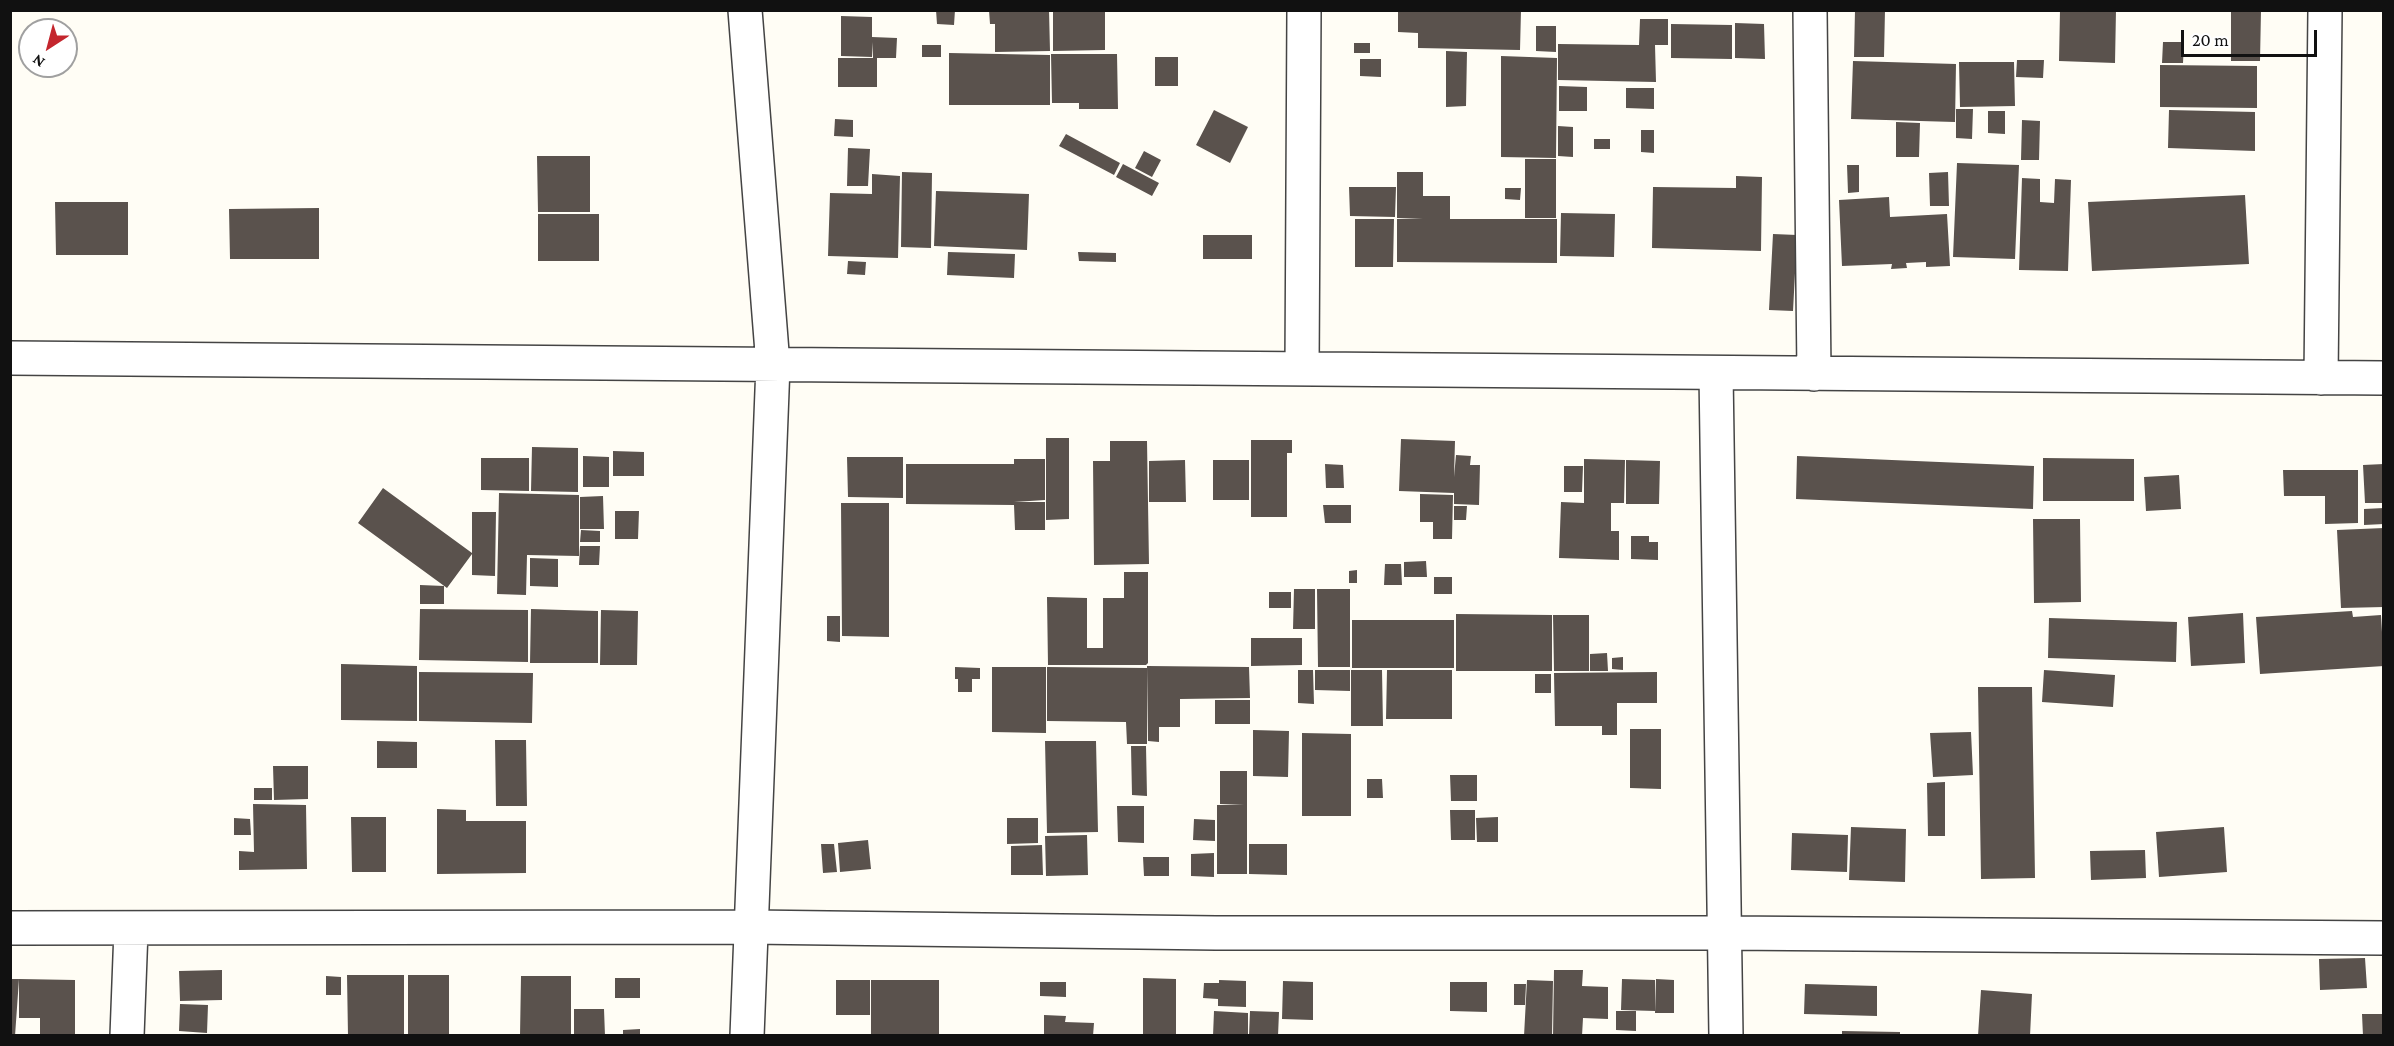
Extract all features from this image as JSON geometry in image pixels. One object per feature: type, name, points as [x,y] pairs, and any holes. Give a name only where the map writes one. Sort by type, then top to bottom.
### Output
[{"type":"street","points":[[745,10],[773,365],[747,1035]]},
{"type":"street","points":[[1302,369],[1304,10]]},
{"type":"street","points":[[1810,10],[1814,374]]},
{"type":"street","points":[[2321,378],[2325,10]]},
{"type":"street","points":[[10,358],[2384,378]]},
{"type":"street","points":[[1716,372],[1726,1035]]},
{"type":"street","points":[[10,928],[131,930],[751,927],[1216,933],[1725,933],[2384,938]]},
{"type":"street","points":[[127,1035],[131,930]]},
{"type":"building","points":[[936,10],[955,10],[954,25],[937,24]]},
{"type":"building","points":[[989,10],[1049,10],[1050,51],[995,52],[995,24],[990,24]]},
{"type":"building","points":[[1053,10],[1105,10],[1105,50],[1053,51]]},
{"type":"building","points":[[1398,10],[1521,10],[1520,50],[1418,48],[1418,33],[1398,32]]},
{"type":"building","points":[[1855,10],[1885,10],[1884,57],[1854,57]]},
{"type":"building","points":[[2060,10],[2116,10],[2115,63],[2059,61]]},
{"type":"building","points":[[2231,10],[2261,10],[2260,61],[2231,61]]},
{"type":"building","points":[[841,16],[872,17],[872,37],[897,38],[896,58],[877,58],[877,87],[838,87],[838,58],[873,58],[873,42],[872,57],[841,56]]},
{"type":"building","points":[[1640,19],[1668,19],[1668,45],[1655,45],[1656,82],[1558,80],[1558,44],[1639,45]]},
{"type":"building","points":[[1735,23],[1764,24],[1765,59],[1735,58]]},
{"type":"building","points":[[1671,24],[1732,25],[1732,59],[1671,58]]},
{"type":"building","points":[[1536,26],[1556,26],[1556,52],[1536,51]]},
{"type":"building","points":[[2163,42],[2184,42],[2183,63],[2162,63]]},
{"type":"building","points":[[1354,43],[1370,43],[1370,53],[1354,53]]},
{"type":"building","points":[[922,45],[941,45],[941,57],[922,57]]},
{"type":"building","points":[[1446,51],[1467,52],[1466,106],[1446,107]]},
{"type":"building","points":[[949,53],[1050,55],[1050,105],[949,105]]},
{"type":"building","points":[[1051,54],[1117,54],[1118,109],[1079,109],[1079,103],[1052,103]]},
{"type":"building","points":[[1501,56],[1557,58],[1556,158],[1501,157]]},
{"type":"building","points":[[1155,57],[1178,57],[1178,86],[1155,86]]},
{"type":"building","points":[[1360,59],[1381,59],[1381,77],[1360,76]]},
{"type":"building","points":[[2017,60],[2044,60],[2043,78],[2016,77]]},
{"type":"building","points":[[1853,61],[1956,64],[1955,122],[1851,119]]},
{"type":"building","points":[[1959,62],[2014,62],[2015,106],[1960,107]]},
{"type":"building","points":[[2160,65],[2257,66],[2257,108],[2160,107]]},
{"type":"building","points":[[1559,86],[1587,87],[1587,111],[1559,111]]},
{"type":"building","points":[[1626,88],[1654,88],[1654,109],[1626,108]]},
{"type":"building","points":[[1956,109],[1973,109],[1972,139],[1956,138]]},
{"type":"building","points":[[1214,110],[1248,127],[1230,163],[1196,145]]},
{"type":"building","points":[[2169,110],[2255,112],[2255,151],[2168,148]]},
{"type":"building","points":[[1988,111],[2005,111],[2005,134],[1988,133]]},
{"type":"building","points":[[835,119],[853,120],[853,137],[834,136]]},
{"type":"building","points":[[2022,120],[2040,121],[2039,160],[2021,160]]},
{"type":"building","points":[[1896,122],[1920,123],[1919,157],[1896,157]]},
{"type":"building","points":[[1558,126],[1573,127],[1573,157],[1558,156]]},
{"type":"building","points":[[1641,130],[1654,130],[1654,153],[1641,152]]},
{"type":"building","points":[[1066,134],[1120,163],[1114,175],[1059,146]]},
{"type":"building","points":[[1594,139],[1610,139],[1610,149],[1594,149]]},
{"type":"building","points":[[848,148],[870,149],[868,186],[847,186]]},
{"type":"building","points":[[1144,151],[1161,160],[1152,177],[1135,168]]},
{"type":"building","points":[[537,156],[590,156],[590,212],[538,212]]},
{"type":"building","points":[[1525,159],[1556,159],[1556,218],[1525,218]]},
{"type":"building","points":[[1957,163],[2019,165],[2015,259],[1953,257]]},
{"type":"building","points":[[1123,164],[1159,183],[1152,196],[1116,177]]},
{"type":"building","points":[[1847,165],[1859,165],[1859,192],[1848,193]]},
{"type":"building","points":[[902,172],[932,173],[931,248],[901,247]]},
{"type":"building","points":[[1397,172],[1423,172],[1423,196],[1450,196],[1450,219],[1557,219],[1557,263],[1397,262],[1397,219],[1423,218],[1397,218]]},
{"type":"building","points":[[1948,172],[1949,206],[1930,206],[1929,173]]},
{"type":"building","points":[[872,174],[900,176],[898,258],[828,256],[830,193],[872,194]]},
{"type":"building","points":[[1736,176],[1762,177],[1761,251],[1652,248],[1653,187],[1736,188]]},
{"type":"building","points":[[2022,178],[2040,179],[2040,202],[2054,203],[2055,179],[2071,180],[2068,271],[2019,270]]},
{"type":"building","points":[[1349,187],[1396,187],[1395,217],[1350,216]]},
{"type":"building","points":[[1505,188],[1521,188],[1520,200],[1505,199]]},
{"type":"building","points":[[936,191],[1029,194],[1027,250],[934,246]]},
{"type":"building","points":[[2245,195],[2249,264],[2092,271],[2088,202]]},
{"type":"building","points":[[1889,197],[1890,217],[1947,214],[1950,266],[1926,267],[1926,262],[1906,263],[1907,268],[1891,269],[1892,264],[1842,266],[1839,200]]},
{"type":"building","points":[[55,202],[128,202],[128,255],[56,255]]},
{"type":"building","points":[[319,208],[319,259],[230,259],[229,209]]},
{"type":"building","points":[[1561,213],[1615,214],[1614,257],[1560,256]]},
{"type":"building","points":[[538,214],[599,214],[599,261],[538,261]]},
{"type":"building","points":[[1355,219],[1394,219],[1393,267],[1355,267]]},
{"type":"building","points":[[1773,234],[1797,235],[1793,311],[1769,310]]},
{"type":"building","points":[[1203,235],[1252,235],[1252,259],[1203,259]]},
{"type":"building","points":[[948,252],[1015,254],[1014,278],[947,275]]},
{"type":"building","points":[[1078,252],[1116,253],[1116,262],[1079,261]]},
{"type":"building","points":[[848,261],[866,262],[865,275],[847,274]]},
{"type":"building","points":[[1046,438],[1069,438],[1069,519],[1046,520]]},
{"type":"building","points":[[1401,439],[1455,441],[1454,477],[1456,455],[1471,456],[1470,465],[1480,465],[1479,505],[1454,504],[1454,493],[1399,491]]},
{"type":"building","points":[[1251,440],[1292,440],[1292,453],[1287,453],[1287,517],[1251,517]]},
{"type":"building","points":[[1110,441],[1147,441],[1149,564],[1094,565],[1093,461],[1110,461]]},
{"type":"building","points":[[532,447],[578,448],[578,492],[531,491]]},
{"type":"building","points":[[613,451],[644,452],[644,476],[613,476]]},
{"type":"building","points":[[583,456],[609,457],[609,487],[583,487]]},
{"type":"building","points":[[1797,456],[2034,466],[2033,509],[1796,499]]},
{"type":"building","points":[[847,457],[903,457],[903,498],[848,497]]},
{"type":"building","points":[[481,458],[529,458],[529,491],[481,490]]},
{"type":"building","points":[[2043,458],[2134,459],[2134,501],[2043,501]]},
{"type":"building","points":[[1014,459],[1045,459],[1045,500],[1014,502],[1045,502],[1045,530],[1015,530],[1014,505],[906,504],[906,464],[1014,464]]},
{"type":"building","points":[[1584,459],[1625,460],[1624,503],[1611,503],[1611,531],[1619,531],[1619,560],[1559,558],[1561,502],[1584,503]]},
{"type":"building","points":[[1185,460],[1186,502],[1149,502],[1149,461]]},
{"type":"building","points":[[1213,460],[1249,460],[1249,500],[1213,500]]},
{"type":"building","points":[[1626,460],[1660,461],[1659,504],[1626,504]]},
{"type":"building","points":[[1325,464],[1343,465],[1344,488],[1326,488]]},
{"type":"building","points":[[2384,464],[2384,503],[2365,503],[2363,465]]},
{"type":"building","points":[[1564,466],[1583,466],[1582,492],[1564,492]]},
{"type":"building","points":[[2283,470],[2358,470],[2358,523],[2325,524],[2325,496],[2284,496]]},
{"type":"building","points":[[2179,475],[2181,509],[2146,511],[2144,477]]},
{"type":"building","points":[[383,488],[472,553],[472,512],[496,512],[495,576],[472,575],[472,554],[447,588],[358,523]]},
{"type":"building","points":[[499,493],[579,495],[579,556],[527,555],[526,595],[497,594]]},
{"type":"building","points":[[1420,494],[1453,495],[1452,539],[1433,539],[1433,522],[1420,522]]},
{"type":"building","points":[[603,496],[604,529],[580,529],[580,497]]},
{"type":"building","points":[[841,503],[889,503],[889,637],[842,636]]},
{"type":"building","points":[[1323,505],[1351,505],[1351,523],[1325,523]]},
{"type":"building","points":[[1454,506],[1467,506],[1466,520],[1454,520]]},
{"type":"building","points":[[2384,508],[2384,524],[2364,525],[2364,509]]},
{"type":"building","points":[[615,511],[639,511],[638,539],[615,539]]},
{"type":"building","points":[[2033,519],[2080,519],[2081,602],[2034,603]]},
{"type":"building","points":[[2384,528],[2384,607],[2341,608],[2337,530]]},
{"type":"building","points":[[581,530],[600,531],[600,542],[580,542]]},
{"type":"building","points":[[1631,536],[1649,536],[1649,542],[1658,542],[1658,560],[1631,559]]},
{"type":"building","points":[[580,546],[600,546],[599,565],[579,565]]},
{"type":"building","points":[[530,558],[558,559],[558,587],[530,586]]},
{"type":"building","points":[[1426,561],[1427,577],[1404,577],[1404,562]]},
{"type":"building","points":[[1385,564],[1401,564],[1402,585],[1384,585]]},
{"type":"building","points":[[1357,570],[1357,583],[1349,583],[1349,571]]},
{"type":"building","points":[[1124,572],[1148,572],[1148,663],[1146,665],[1048,665],[1047,597],[1087,598],[1087,648],[1103,648],[1103,598],[1124,598]]},
{"type":"building","points":[[1434,577],[1452,577],[1452,594],[1434,594]]},
{"type":"building","points":[[420,585],[444,586],[444,604],[420,604]]},
{"type":"building","points":[[1294,589],[1315,589],[1315,629],[1293,629]]},
{"type":"building","points":[[1317,589],[1350,589],[1350,667],[1318,667]]},
{"type":"building","points":[[1269,592],[1291,592],[1291,608],[1269,608]]},
{"type":"building","points":[[420,609],[528,610],[528,662],[419,660]]},
{"type":"building","points":[[531,609],[598,611],[598,663],[530,663]]},
{"type":"building","points":[[601,610],[638,611],[637,665],[600,665]]},
{"type":"building","points":[[2352,611],[2353,617],[2381,615],[2384,666],[2260,674],[2256,617]]},
{"type":"building","points":[[2243,613],[2245,663],[2191,666],[2188,617]]},
{"type":"building","points":[[1456,614],[1552,615],[1552,671],[1456,671]]},
{"type":"building","points":[[1553,615],[1589,615],[1589,671],[1554,671]]},
{"type":"building","points":[[827,616],[840,616],[840,642],[827,641]]},
{"type":"building","points":[[2049,618],[2177,622],[2176,662],[2048,658]]},
{"type":"building","points":[[1352,620],[1454,620],[1454,668],[1352,668]]},
{"type":"building","points":[[1251,638],[1302,638],[1302,665],[1251,666]]},
{"type":"building","points":[[1607,653],[1608,671],[1590,671],[1590,654]]},
{"type":"building","points":[[1623,657],[1623,670],[1612,669],[1612,658]]},
{"type":"building","points":[[341,664],[417,666],[417,721],[341,720]]},
{"type":"building","points":[[1147,666],[1249,667],[1250,698],[1180,699],[1180,727],[1159,727],[1159,742],[1148,741]]},
{"type":"building","points":[[955,667],[980,668],[980,679],[972,679],[972,692],[958,692]]},
{"type":"building","points":[[992,667],[1046,667],[1046,733],[992,732]]},
{"type":"building","points":[[1047,667],[1147,668],[1147,744],[1127,744],[1126,722],[1047,721]]},
{"type":"building","points":[[1298,670],[1313,670],[1314,704],[1298,703]]},
{"type":"building","points":[[1315,670],[1350,670],[1350,691],[1315,690]]},
{"type":"building","points":[[1351,670],[1382,670],[1383,726],[1351,726]]},
{"type":"building","points":[[1387,670],[1452,670],[1452,719],[1386,719]]},
{"type":"building","points":[[2044,670],[2115,675],[2113,707],[2042,702]]},
{"type":"building","points":[[419,672],[533,673],[532,723],[419,721]]},
{"type":"building","points":[[1657,672],[1657,703],[1617,703],[1617,735],[1602,735],[1602,726],[1555,726],[1554,673]]},
{"type":"building","points":[[1535,674],[1551,674],[1551,693],[1535,693]]},
{"type":"building","points":[[1978,687],[2032,687],[2035,878],[1981,879]]},
{"type":"building","points":[[1215,700],[1250,700],[1250,724],[1215,724]]},
{"type":"building","points":[[1630,729],[1661,729],[1661,789],[1630,788]]},
{"type":"building","points":[[1253,730],[1289,731],[1288,777],[1253,776]]},
{"type":"building","points":[[1971,732],[1973,775],[1933,777],[1930,733]]},
{"type":"building","points":[[1302,733],[1351,734],[1351,816],[1302,816]]},
{"type":"building","points":[[495,740],[526,740],[527,806],[496,806]]},
{"type":"building","points":[[377,741],[417,742],[417,768],[377,768]]},
{"type":"building","points":[[1045,741],[1096,741],[1098,832],[1047,833]]},
{"type":"building","points":[[1131,746],[1146,746],[1147,796],[1132,795]]},
{"type":"building","points":[[273,766],[308,766],[308,799],[274,800]]},
{"type":"building","points":[[1220,771],[1247,771],[1247,874],[1217,874],[1217,805],[1244,805],[1220,804]]},
{"type":"building","points":[[1450,775],[1477,775],[1477,801],[1451,801]]},
{"type":"building","points":[[1367,779],[1382,779],[1383,798],[1367,798]]},
{"type":"building","points":[[1945,782],[1945,836],[1928,836],[1927,783]]},
{"type":"building","points":[[254,788],[272,788],[272,800],[254,800]]},
{"type":"building","points":[[253,804],[306,805],[307,869],[239,870],[239,851],[254,852]]},
{"type":"building","points":[[1117,806],[1144,806],[1144,843],[1118,842]]},
{"type":"building","points":[[437,809],[466,810],[466,821],[526,821],[526,873],[437,874]]},
{"type":"building","points":[[1450,810],[1475,810],[1475,840],[1451,840]]},
{"type":"building","points":[[351,817],[386,817],[386,872],[352,872]]},
{"type":"building","points":[[1498,817],[1498,842],[1477,842],[1476,818]]},
{"type":"building","points":[[234,818],[250,819],[251,835],[234,835]]},
{"type":"building","points":[[1007,818],[1038,818],[1038,843],[1007,844]]},
{"type":"building","points":[[1194,819],[1215,820],[1215,841],[1193,840]]},
{"type":"building","points":[[1851,827],[1906,829],[1905,882],[1849,880]]},
{"type":"building","points":[[2224,827],[2227,872],[2159,877],[2156,832]]},
{"type":"building","points":[[1792,833],[1848,835],[1847,872],[1791,870]]},
{"type":"building","points":[[1087,835],[1088,875],[1046,876],[1045,836]]},
{"type":"building","points":[[868,840],[871,869],[840,872],[838,843]]},
{"type":"building","points":[[821,844],[834,844],[837,872],[823,873]]},
{"type":"building","points":[[1249,844],[1287,844],[1287,875],[1249,874]]},
{"type":"building","points":[[1042,845],[1043,875],[1011,875],[1011,846]]},
{"type":"building","points":[[2145,850],[2146,878],[2091,880],[2090,851]]},
{"type":"building","points":[[1214,853],[1214,877],[1191,876],[1191,854]]},
{"type":"building","points":[[1143,857],[1169,857],[1169,876],[1144,876]]},
{"type":"building","points":[[2365,958],[2367,988],[2320,990],[2319,959]]},
{"type":"building","points":[[222,970],[222,1000],[180,1001],[179,971]]},
{"type":"building","points":[[1554,970],[1583,970],[1582,986],[1608,987],[1608,1019],[1583,1018],[1582,1036],[1553,1036]]},
{"type":"building","points":[[347,975],[404,975],[404,1036],[348,1036]]},
{"type":"building","points":[[408,975],[449,975],[449,1036],[408,1036]]},
{"type":"building","points":[[326,976],[341,977],[341,995],[326,995]]},
{"type":"building","points":[[521,976],[571,976],[571,1036],[520,1036]]},
{"type":"building","points":[[615,978],[640,978],[640,998],[615,998]]},
{"type":"building","points":[[1143,978],[1176,979],[1176,1036],[1143,1036]]},
{"type":"building","points":[[10,979],[19,979],[15,1036],[10,1036]]},
{"type":"building","points":[[19,979],[75,980],[75,1036],[40,1036],[40,1018],[19,1018]]},
{"type":"building","points":[[1622,979],[1655,980],[1655,1011],[1621,1010]]},
{"type":"building","points":[[1656,979],[1674,980],[1674,1013],[1655,1013]]},
{"type":"building","points":[[836,980],[870,980],[870,1015],[836,1015]]},
{"type":"building","points":[[871,980],[939,980],[939,1036],[871,1036]]},
{"type":"building","points":[[1219,980],[1246,981],[1246,1007],[1218,1006],[1218,999],[1203,998],[1204,983],[1219,983]]},
{"type":"building","points":[[1527,980],[1553,981],[1552,1036],[1524,1036]]},
{"type":"building","points":[[1283,981],[1313,982],[1313,1020],[1282,1019]]},
{"type":"building","points":[[1040,982],[1066,982],[1066,997],[1040,996]]},
{"type":"building","points":[[1450,982],[1487,982],[1487,1012],[1450,1011]]},
{"type":"building","points":[[1514,984],[1526,984],[1525,1005],[1514,1005]]},
{"type":"building","points":[[1805,984],[1877,986],[1877,1016],[1804,1014]]},
{"type":"building","points":[[1981,990],[2032,994],[2030,1036],[1978,1036]]},
{"type":"building","points":[[180,1004],[208,1005],[207,1033],[179,1031]]},
{"type":"building","points":[[574,1009],[604,1009],[605,1036],[574,1036]]},
{"type":"building","points":[[1214,1011],[1248,1013],[1248,1036],[1213,1036]]},
{"type":"building","points":[[1250,1011],[1279,1012],[1278,1036],[1249,1036]]},
{"type":"building","points":[[1616,1011],[1636,1011],[1636,1031],[1616,1030]]},
{"type":"building","points":[[2362,1014],[2384,1014],[2384,1036],[2363,1036]]},
{"type":"building","points":[[1044,1015],[1066,1016],[1065,1022],[1094,1023],[1093,1036],[1044,1036]]},
{"type":"building","points":[[640,1029],[640,1036],[623,1036],[623,1030]]},
{"type":"building","points":[[1842,1031],[1900,1032],[1900,1036],[1842,1036]]}]
